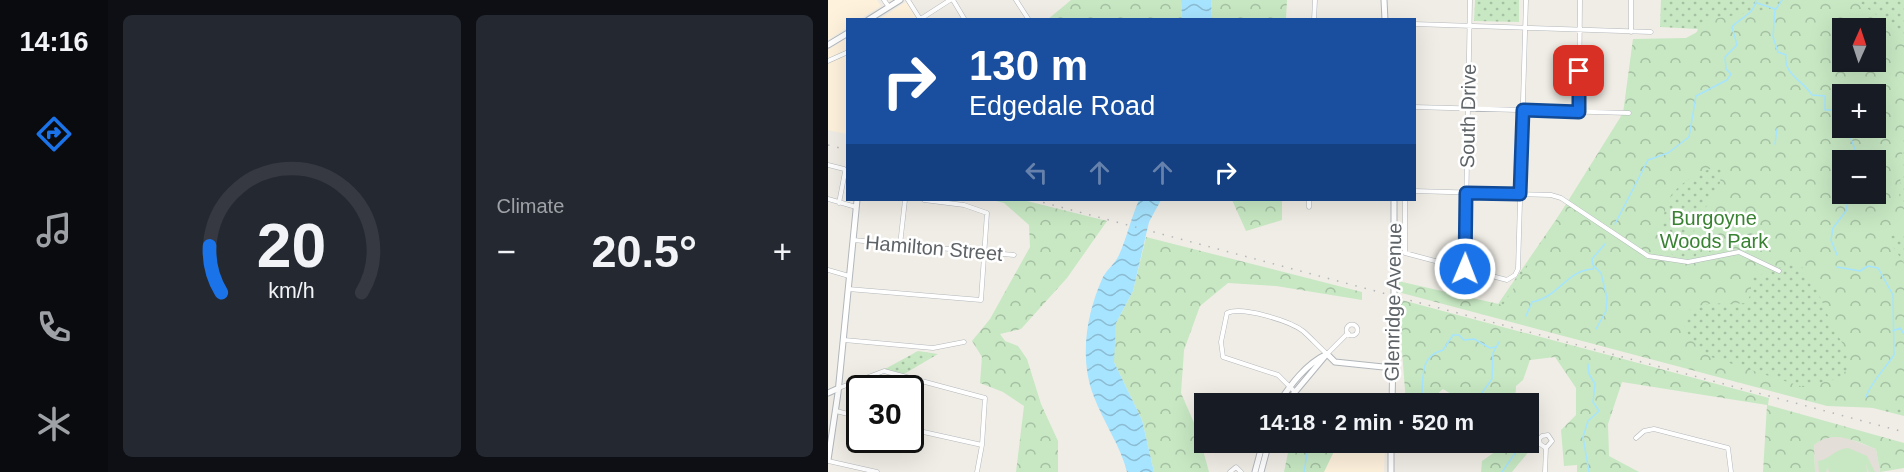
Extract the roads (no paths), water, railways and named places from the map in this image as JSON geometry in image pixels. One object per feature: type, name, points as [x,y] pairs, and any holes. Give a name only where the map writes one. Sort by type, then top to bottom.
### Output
[{"type":"main road","points":[[871,18],[900,0]]},
{"type":"main road","points":[[1384,0],[1385,18]]},
{"type":"main road","points":[[828,45],[846,34]]},
{"type":"main road","points":[[828,460],[839,388],[857,201]]},
{"type":"main road","name":"Glenridge Avenue","points":[[1392,393],[1394,201]]},
{"type":"main road","points":[[1288,393],[1315,359],[1327,354],[1335,362],[1393,368]]},
{"type":"main road","points":[[828,393],[839,388]]},
{"type":"main road","points":[[1290,393],[1292,389]]},
{"type":"main road","points":[[1256,472],[1260,453]]},
{"type":"main road","points":[[1261,472],[1266,453]]},
{"type":"main road","points":[[1391,453],[1391,472]]},
{"type":"street","points":[[884,0],[889,7]]},
{"type":"street","points":[[909,0],[918,18]]},
{"type":"street","points":[[921,18],[951,0],[964,18]]},
{"type":"street","points":[[1016,0],[1028,18]]},
{"type":"street","points":[[1314,18],[1315,0]]},
{"type":"street","name":"South Drive","points":[[1465,269],[1470,0]]},
{"type":"street","points":[[1405,201],[1405,253],[1507,280],[1515,275],[1518,269],[1526,0]]},
{"type":"street","points":[[1579,112],[1580,0]]},
{"type":"street","points":[[1631,32],[1632,0]]},
{"type":"street","points":[[1416,24],[1651,32]]},
{"type":"street","points":[[828,61],[846,53]]},
{"type":"street","points":[[1416,107],[1629,112]]},
{"type":"street","points":[[828,165],[844,169],[845,172],[839,202]]},
{"type":"street","points":[[1416,191],[1551,195],[1561,198],[1648,256],[1688,262],[1739,252],[1779,271]]},
{"type":"street","name":"Hamilton Street","points":[[828,199],[856,207]]},
{"type":"street","points":[[900,245],[905,201]]},
{"type":"street","points":[[848,289],[981,300],[987,213],[964,205],[932,201]]},
{"type":"street","points":[[1309,201],[1309,207]]},
{"type":"street","name":"Hamilton Street","points":[[853,240],[1014,255]]},
{"type":"street","points":[[828,270],[849,276]]},
{"type":"street","points":[[1292,389],[1278,375],[1223,357],[1221,342],[1227,313],[1243,310],[1287,323],[1302,330],[1327,354],[1348,333]]},
{"type":"street","points":[[844,340],[933,348],[964,342]]},
{"type":"street","points":[[839,388],[884,371],[979,394],[985,398],[982,445],[977,472]]},
{"type":"street","points":[[836,411],[846,414]]},
{"type":"street","points":[[1635,438],[1644,431],[1654,429],[1728,447],[1731,472]]},
{"type":"street","points":[[924,432],[982,445]]},
{"type":"street","points":[[1545,472],[1546,448]]},
{"type":"street","points":[[828,460],[877,472]]},
{"type":"street","points":[[1230,472],[1236,467],[1240,472]]},
{"type":"water","points":[[1181,0],[1211,0],[1212,18],[1182,18]]},
{"type":"water","points":[[1139,201],[1160,201],[1149,222],[1133,291],[1116,323],[1114,362],[1142,420],[1154,472],[1127,472],[1121,453],[1089,382],[1086,337],[1092,306],[1105,274],[1119,255]]},
{"type":"waterway","points":[[1615,224],[1648,160],[1668,153],[1689,137],[1696,96],[1727,80],[1731,74],[1726,69],[1725,57],[1737,45],[1732,27],[1753,9],[1756,0]]},
{"type":"waterway","points":[[1776,9],[1782,0]]},
{"type":"waterway","points":[[1757,3],[1775,9],[1773,37],[1778,52],[1786,55],[1788,68],[1812,95],[1825,96],[1825,110],[1832,110]]},
{"type":"waterway","points":[[1775,144],[1777,129]]},
{"type":"waterway","points":[[1850,138],[1855,150]]},
{"type":"waterway","points":[[1837,255],[1831,240],[1833,228],[1846,211],[1847,204]]},
{"type":"waterway","points":[[1596,329],[1606,311],[1607,298],[1601,273],[1593,265],[1592,259],[1605,244]]},
{"type":"waterway","points":[[1526,316],[1532,302],[1549,295],[1576,274],[1593,269],[1594,266]]},
{"type":"waterway","points":[[1837,267],[1860,271],[1868,266],[1878,268],[1893,295],[1894,355],[1866,397]]},
{"type":"waterway","points":[[1893,331],[1900,328],[1904,334]]},
{"type":"waterway","points":[[1422,393],[1423,373],[1427,361],[1443,350],[1453,335],[1459,335],[1464,340],[1474,339],[1490,348],[1496,347]]},
{"type":"waterway","points":[[1482,393],[1492,379],[1493,353],[1499,342]]},
{"type":"waterway","points":[[1588,364],[1589,374],[1595,384],[1593,402],[1599,411],[1588,421],[1583,437],[1589,472]]},
{"type":"waterway","points":[[1304,472],[1307,453]]},
{"type":"waterway","points":[[1502,472],[1515,453]]},
{"type":"railway","points":[[828,145],[846,150]]},
{"type":"railway","points":[[1038,201],[1904,432]]},
{"type":"park label","name":"Burgoyne Woods Park","points":[[1714,230]]}]
